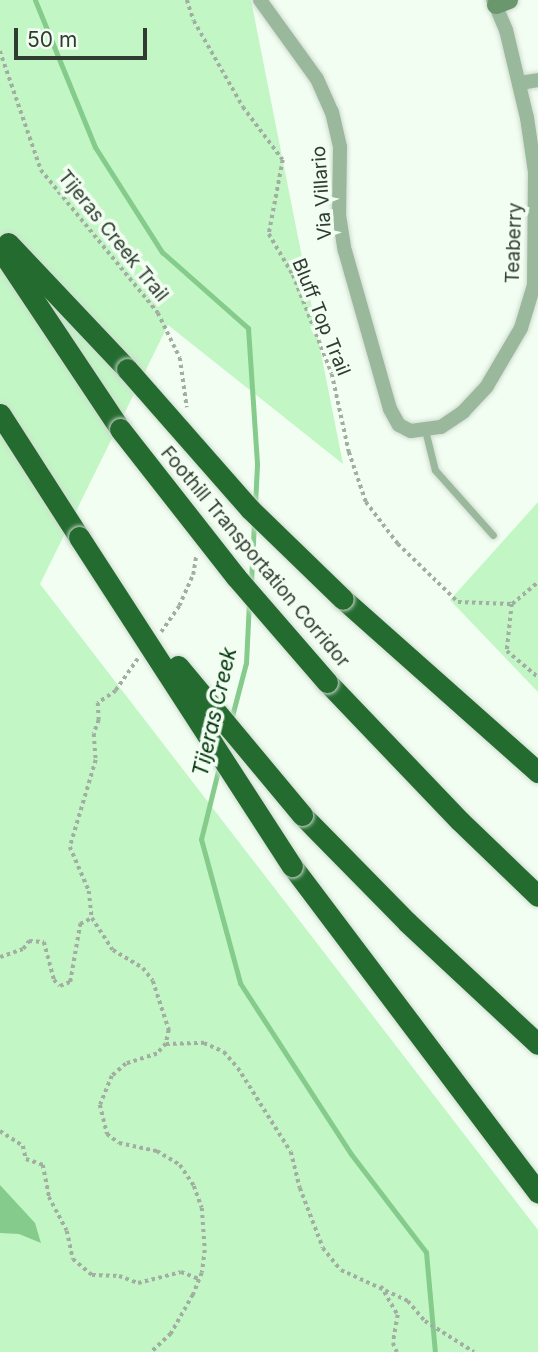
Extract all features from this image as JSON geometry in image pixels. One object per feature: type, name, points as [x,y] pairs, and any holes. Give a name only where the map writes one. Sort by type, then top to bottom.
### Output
[{"type":"highway","points":[[0,235],[127,369],[240,500],[300,561],[538,772]]},
{"type":"highway","name":"Foothill Transportation Corridor","points":[[0,249],[120,429],[236,577],[327,682],[460,821],[538,896]]},
{"type":"highway","points":[[0,414],[292,866],[538,1193]]},
{"type":"highway","points":[[79,537],[220,720],[302,815],[407,922],[538,1044]]},
{"type":"street","name":"Via Villario","points":[[260,0],[311,70],[332,112],[340,147],[339,215],[345,251],[390,409],[399,425],[418,431]]},
{"type":"street","name":"Teaberry","points":[[418,431],[441,427],[463,412],[487,386],[521,328],[534,285],[535,172],[520,83],[499,2]]},
{"type":"street","points":[[520,83],[538,80]]},
{"type":"lane","name":"Via Villario","points":[[418,431],[435,470],[493,535]]},
{"type":"path","name":"Bluff Top Trail","points":[[187,0],[194,21],[243,107],[283,160],[269,234],[293,275],[332,373],[349,452],[366,502],[398,544],[458,602],[470,605],[488,602],[512,604]]},
{"type":"path","name":"Tijeras Creek Trail","points":[[0,51],[41,170],[158,313],[180,358],[187,409]]},
{"type":"path","points":[[198,478],[203,505]]},
{"type":"path","points":[[159,634],[179,606],[193,575],[197,546]]},
{"type":"path","points":[[538,582],[512,604],[507,651],[538,677]]},
{"type":"path","points":[[144,653],[116,691],[98,703],[99,720],[94,734],[96,760],[73,828],[70,847],[89,891],[92,918],[113,950],[143,968],[153,981],[169,1030],[166,1044],[157,1054],[126,1064],[112,1076],[100,1105],[107,1134],[119,1143],[157,1150],[180,1165],[194,1186],[205,1227],[205,1250],[199,1279],[171,1334],[152,1352]]},
{"type":"path","points":[[0,957],[23,949],[29,941],[44,942],[54,980],[60,986],[70,982],[80,924],[92,918]]},
{"type":"path","points":[[166,1044],[204,1043],[224,1052],[238,1068],[291,1152],[300,1188],[323,1248],[341,1270],[381,1286],[408,1301],[425,1321],[474,1352]]},
{"type":"path","points":[[0,1131],[23,1146],[26,1159],[43,1165],[49,1197],[67,1231],[73,1259],[92,1275],[119,1276],[138,1283],[181,1272],[199,1279]]},
{"type":"path","points":[[381,1286],[398,1315],[393,1343],[397,1352]]},
{"type":"shaded area","points":[[0,0],[251,0],[343,464],[168,325],[40,584],[538,1230],[538,1352],[0,1352]]},
{"type":"shaded area","points":[[538,502],[538,692],[450,600]]},
{"type":"shaded area","points":[[0,1185],[35,1223],[41,1243],[19,1234],[0,1233]]},
{"type":"waterway","name":"Tijeras Creek","points":[[35,0],[95,147],[162,252],[248,328],[257,465],[255,505]]},
{"type":"waterway","name":"Tijeras Creek","points":[[251,582],[254,522]]},
{"type":"waterway","name":"Tijeras Creek","points":[[231,720],[246,663],[249,602]]},
{"type":"waterway","name":"Tijeras Creek","points":[[219,767],[201,839],[240,983],[351,1154],[426,1252],[435,1352]]}]
